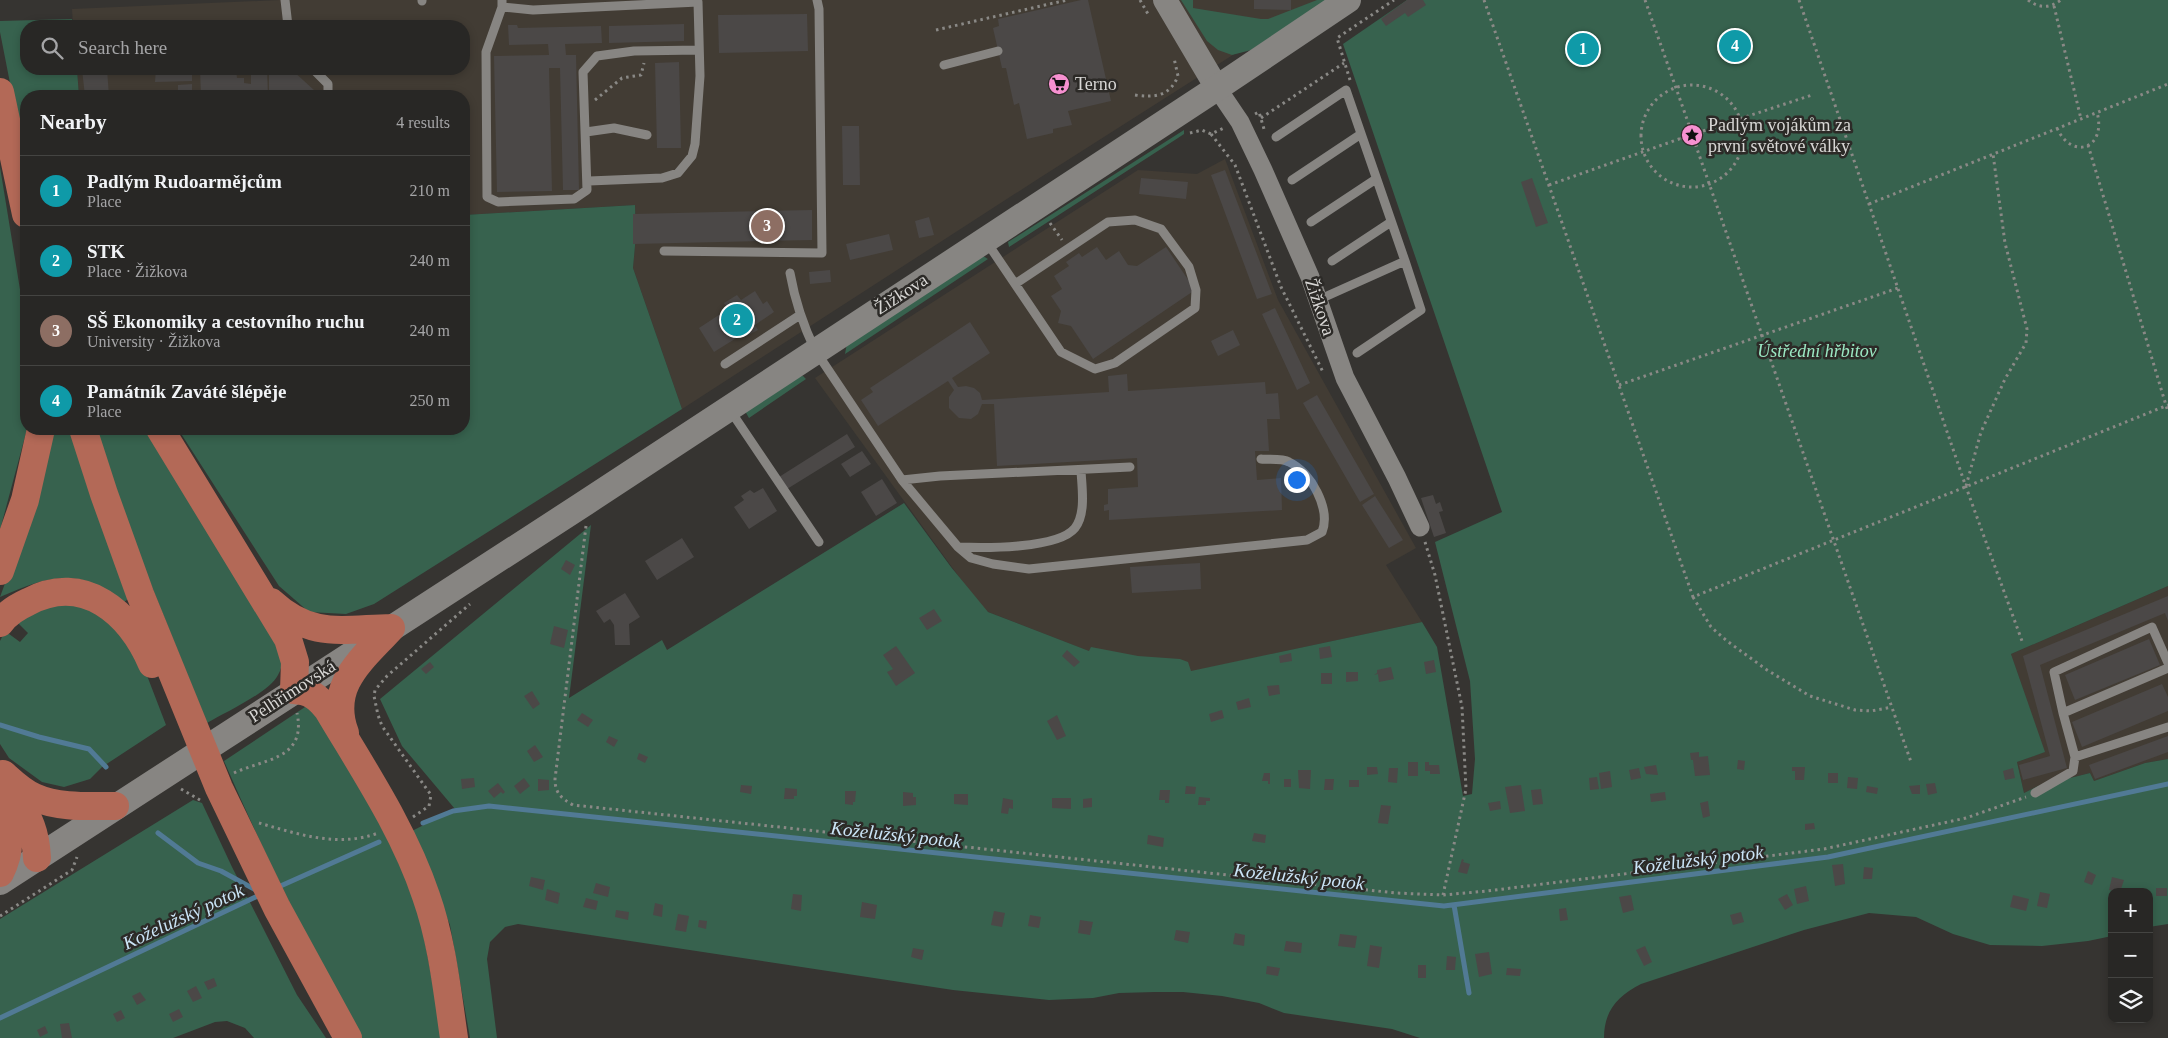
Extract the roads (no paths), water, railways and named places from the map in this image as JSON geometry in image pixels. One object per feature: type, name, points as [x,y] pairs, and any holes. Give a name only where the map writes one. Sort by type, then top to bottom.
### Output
[{"type":"main road","name":"Žižkova","points":[[586,513],[729,408],[815,350],[1217,88],[1348,0]]},
{"type":"main road","points":[[0,92],[20,187]]},
{"type":"main road","points":[[6,124],[20,164]]},
{"type":"main road","points":[[0,571],[25,500],[40,435]]},
{"type":"main road","points":[[85,435],[165,677]]},
{"type":"main road","points":[[164,435],[282,628],[293,650],[295,699]]},
{"type":"main road","name":"Pelhřimovská","points":[[0,882],[157,778],[295,699],[392,628],[586,513]]},
{"type":"main road","points":[[258,589],[283,612],[306,626],[334,630],[392,628]]},
{"type":"main road","points":[[0,623],[12,611],[44,594],[69,592],[92,597],[117,612],[136,633],[165,677],[198,739],[242,839],[277,908],[348,1038]]},
{"type":"main road","points":[[351,748],[340,717],[341,693],[354,669],[392,628]]},
{"type":"main road","points":[[295,699],[307,691],[322,701],[396,828],[421,882],[438,937],[454,1038]]},
{"type":"main road","points":[[1,772],[27,793],[44,800],[82,806],[115,806]]},
{"type":"main road","points":[[1,772],[32,825],[36,841],[37,858]]},
{"type":"main road","points":[[0,807],[9,834],[8,854],[0,872]]},
{"type":"main road","points":[[9,834],[20,846],[37,858]]},
{"type":"street","points":[[1157,7],[1217,88]]},
{"type":"street","name":"Žižkova","points":[[1217,88],[1240,122],[1310,277],[1345,378],[1420,527]]},
{"type":"lane","points":[[285,0],[287,20]]},
{"type":"lane","points":[[664,251],[822,253],[819,9],[817,0]]},
{"type":"lane","points":[[588,181],[662,178],[678,173],[692,156],[695,144],[700,50],[698,2],[533,10],[502,3],[486,52],[487,197],[498,202],[574,200],[587,190],[583,72],[597,56],[646,51],[700,50]]},
{"type":"lane","points":[[944,65],[998,51]]},
{"type":"lane","points":[[319,75],[328,84],[328,90]]},
{"type":"lane","points":[[1276,137],[1346,90],[1421,310],[1357,353]]},
{"type":"lane","points":[[586,132],[614,128],[647,134]]},
{"type":"lane","points":[[1292,180],[1361,134]]},
{"type":"lane","points":[[1311,222],[1376,179]]},
{"type":"lane","points":[[985,239],[1015,284],[1061,352],[1095,369],[1115,363],[1195,308],[1196,290],[1189,267],[1161,229],[1135,220],[1108,222],[1015,284]]},
{"type":"lane","points":[[1332,261],[1391,222]]},
{"type":"lane","points":[[1318,300],[1405,261]]},
{"type":"lane","points":[[790,274],[794,300],[815,350],[902,480],[958,547],[971,558],[994,564],[1029,569],[1307,540],[1322,532],[1326,523],[1322,504],[1304,474],[1288,461],[1261,460]]},
{"type":"lane","points":[[725,364],[800,315]]},
{"type":"lane","points":[[729,408],[820,542]]},
{"type":"lane","points":[[902,480],[940,476],[1081,471],[1130,467]]},
{"type":"lane","points":[[958,547],[984,548],[1049,542],[1065,537],[1076,527],[1081,511],[1081,471]]},
{"type":"lane","points":[[2035,793],[2073,771],[2075,757],[2054,672],[2152,628],[2168,663]]},
{"type":"lane","points":[[2064,713],[2168,668]]},
{"type":"lane","points":[[2075,757],[2168,728]]},
{"type":"waterway","points":[[0,725],[89,749],[106,767]]},
{"type":"waterway","name":"Koželužský potok","points":[[423,823],[453,811],[489,806],[1444,906],[1828,857],[2168,784]]},
{"type":"waterway","points":[[158,833],[198,863],[221,871],[256,890]]},
{"type":"waterway","name":"Koželužský potok","points":[[276,888],[379,842]]},
{"type":"waterway","name":"Koželužský potok","points":[[0,1018],[262,894]]},
{"type":"waterway","points":[[1454,905],[1469,993]]},
{"type":"place","name":"Památník Zaváté šlépěje","points":[[1735,46]]},
{"type":"place","name":"Padlým Rudoarmějcům","points":[[1583,49]]},
{"type":"place","name":"Terno","points":[[1059,84]]},
{"type":"place","name":"Padlým vojákům za první světové války","points":[[1692,135]]},
{"type":"place","name":"SŠ Ekonomiky a cestovního ruchu","points":[[767,226]]},
{"type":"place","name":"STK","points":[[737,320]]},
{"type":"park label","name":"Ústřední hřbitov","points":[[1817,351]]}]
